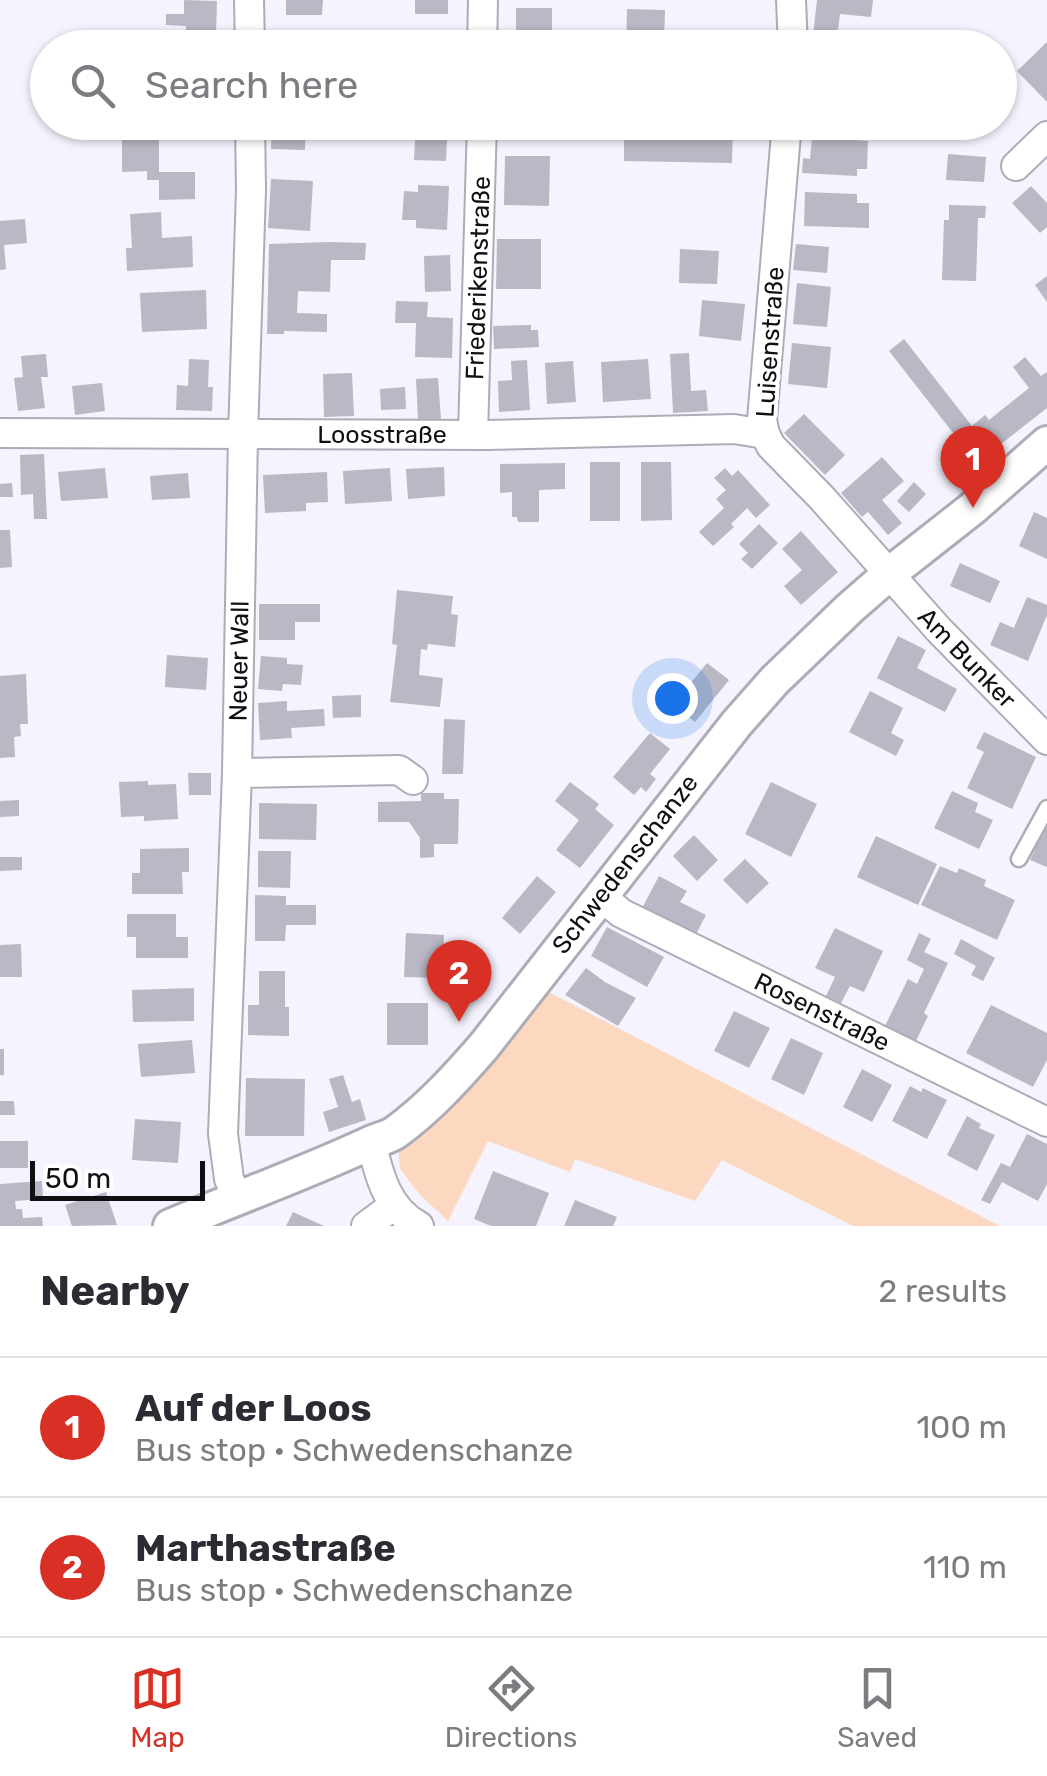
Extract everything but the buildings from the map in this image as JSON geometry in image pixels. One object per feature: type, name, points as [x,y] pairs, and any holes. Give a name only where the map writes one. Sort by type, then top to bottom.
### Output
[{"type":"street","points":[[249,0],[250,30]]},
{"type":"street","points":[[482,0],[482,30]]},
{"type":"street","points":[[791,0],[792,30]]},
{"type":"street","points":[[1016,166],[1047,136]]},
{"type":"street","name":"Neuer Wall","points":[[236,1198],[228,1179],[223,1134],[237,773],[250,140]]},
{"type":"street","name":"Friederikenstraße","points":[[472,434],[481,140]]},
{"type":"street","name":"Luisenstraße","points":[[785,140],[762,420],[764,434],[889,574]]},
{"type":"street","name":"Loosstraße","points":[[0,433],[472,434],[734,429],[764,434]]},
{"type":"street","name":"Schwedenschanze","points":[[170,1226],[392,1135],[446,1088],[484,1046],[737,722],[775,680],[889,574],[1044,449]]},
{"type":"street","name":"Am Bunker","points":[[889,574],[1047,740]]},
{"type":"street","points":[[237,773],[398,770],[414,780]]},
{"type":"street","name":"Rosenstraße","points":[[600,896],[620,913],[1047,1122]]},
{"type":"street","points":[[372,1142],[377,1166],[394,1206],[419,1226]]},
{"type":"street","points":[[366,1226],[394,1206]]},
{"type":"lane","points":[[1019,859],[1047,808]]},
{"type":"shaded area","points":[[535,985],[1000,1226],[853,1226],[722,1160],[695,1201],[575,1159],[570,1172],[488,1141],[448,1221],[400,1169],[398,1147]]},
{"type":"place","name":"Auf der Loos","points":[[973,508]]},
{"type":"place","name":"Marthastraße","points":[[459,1022]]}]
